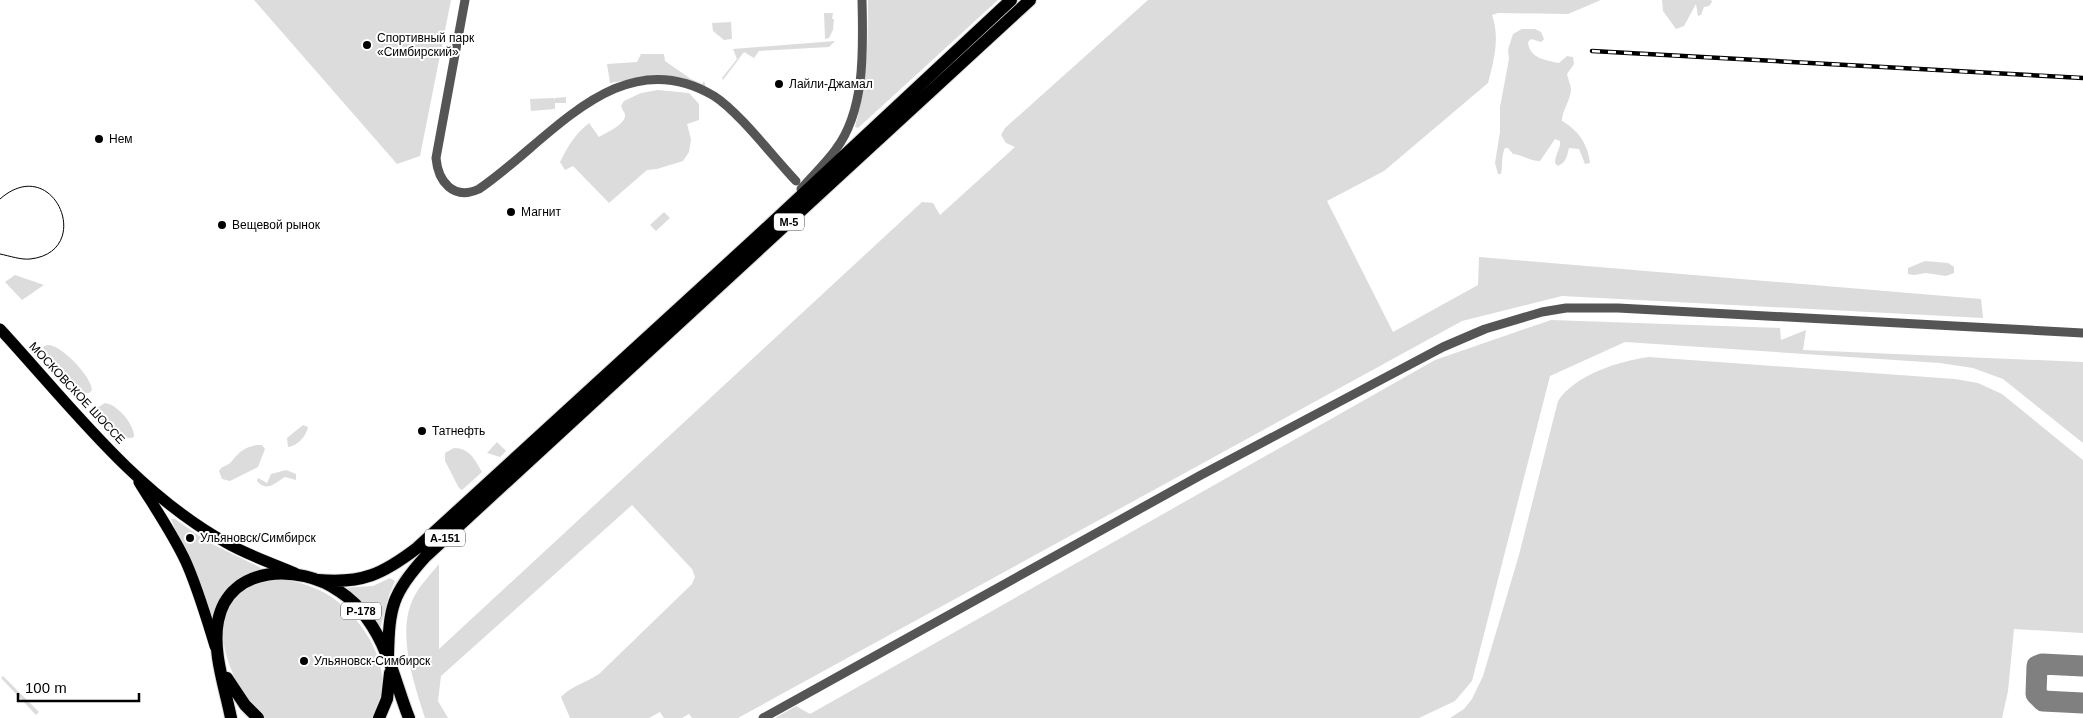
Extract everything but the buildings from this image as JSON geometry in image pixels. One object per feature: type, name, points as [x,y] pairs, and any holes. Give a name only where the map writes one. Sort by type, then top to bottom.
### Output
[{"type":"highway","name":"М-5","points":[[548,444],[760,234],[1011,0]]},
{"type":"highway","name":"М-5","points":[[459,511],[619,372],[1030,0]]},
{"type":"highway","name":"А-151","points":[[379,718],[387,699],[390,614],[397,592],[426,556],[548,444]]},
{"type":"highway","name":"А-151","points":[[318,580],[356,581],[390,568],[417,548],[459,511]]},
{"type":"highway","name":"Р-178","points":[[295,573],[318,580],[339,590],[356,605],[368,620],[389,661],[409,718]]},
{"type":"highway","points":[[231,718],[219,658],[218,619],[231,593],[240,585],[260,575],[295,573]]},
{"type":"highway","points":[[219,658],[236,693],[258,718]]},
{"type":"main road","name":"МОСКОВСКОЕ ШОССЕ","points":[[0,329],[134,474]]},
{"type":"main road","points":[[134,474],[192,520],[224,542],[295,573]]},
{"type":"main road","points":[[134,474],[185,560],[197,588],[219,658]]},
{"type":"street","points":[[464,0],[436,158],[439,176],[450,189],[461,192],[473,192],[493,179],[576,110],[606,90],[642,80],[673,80],[698,89],[722,102],[796,181]]},
{"type":"street","points":[[760,234],[837,148],[846,131],[858,93],[863,31],[862,0]]},
{"type":"street","points":[[763,718],[1340,400],[1443,347],[1517,318],[1566,308],[1592,307],[2083,333]]},
{"type":"shaded area","name":"Спортивный парк «Симбирский»","points":[[254,0],[451,0],[420,156],[397,164]]},
{"type":"shaded area","points":[[868,0],[998,0],[858,128],[855,127],[862,96],[866,64]]},
{"type":"shaded area","points":[[1148,0],[1601,0],[1568,14],[1498,13],[1492,15],[1496,40],[1488,83],[1384,171],[1327,201],[1393,332],[1478,285],[1479,257],[1981,299],[1983,318],[1562,296],[1462,321],[738,718],[692,718],[689,714],[682,718],[664,718],[660,712],[649,718],[570,718],[561,697],[569,690],[599,674],[692,584],[695,577],[692,569],[632,505],[441,676],[438,701],[448,718],[425,718],[408,656],[407,624],[409,609],[415,595],[439,564],[439,649],[922,202],[933,203],[940,215],[1015,147],[1006,143],[1001,135],[1005,128]]},
{"type":"shaded area","points":[[1662,0],[1711,0],[1712,2],[1709,6],[1704,7],[1701,15],[1698,16],[1696,4],[1684,26],[1676,29],[1663,11]]},
{"type":"shaded area","points":[[824,13],[833,13],[832,19],[834,19],[833,30],[829,38],[825,39]]},
{"type":"shaded area","points":[[731,22],[732,39],[724,40],[713,31],[712,23]]},
{"type":"shaded area","points":[[1522,29],[1535,29],[1541,32],[1544,39],[1541,42],[1531,39],[1528,42],[1531,52],[1535,55],[1559,63],[1567,56],[1573,57],[1574,64],[1567,74],[1571,88],[1570,94],[1562,121],[1581,138],[1587,150],[1590,163],[1585,164],[1579,149],[1569,148],[1565,160],[1558,166],[1555,163],[1560,141],[1555,139],[1540,161],[1513,154],[1508,148],[1505,148],[1501,174],[1498,174],[1495,163],[1500,132],[1500,107],[1509,59],[1508,50],[1513,34]]},
{"type":"shaded area","points":[[835,41],[829,47],[759,51],[754,58],[744,52],[723,80],[722,78],[737,59],[733,49]]},
{"type":"shaded area","points":[[641,54],[664,54],[665,61],[691,79],[702,84],[704,81],[706,87],[641,78],[610,83],[607,64],[637,62]]},
{"type":"shaded area","points":[[658,90],[689,93],[699,104],[699,120],[687,124],[691,139],[689,152],[683,161],[647,170],[609,203],[573,166],[565,170],[560,162],[572,141],[589,123],[599,137],[623,121],[625,114],[621,106],[624,101],[641,93]]},
{"type":"shaded area","points":[[566,97],[566,103],[555,103],[555,109],[531,111],[530,99],[554,98],[555,100],[555,98]]},
{"type":"shaded area","points":[[664,212],[670,218],[656,231],[650,225]]},
{"type":"shaded area","points":[[1925,261],[1948,263],[1954,267],[1954,273],[1946,276],[1926,273],[1908,274],[1908,268]]},
{"type":"shaded area","points":[[15,275],[44,285],[22,300],[5,282]]},
{"type":"shaded area","points":[[1551,320],[1780,328],[1781,340],[1806,330],[1803,350],[2083,362],[2083,443],[2003,379],[1973,368],[1940,363],[1625,342],[1550,376],[1472,681],[1455,701],[1419,718],[775,718],[796,706],[810,714],[1435,360]]},
{"type":"shaded area","points":[[47,345],[60,349],[81,370],[91,384],[92,390],[89,393],[83,393],[78,389],[44,351],[43,347]]},
{"type":"shaded area","points":[[1649,357],[1955,379],[1978,383],[2002,394],[2083,460],[2083,633],[2014,629],[2008,691],[2002,718],[1450,718],[1464,709],[1472,699],[1483,676],[1519,555],[1558,401],[1575,384],[1586,377],[1612,366]]},
{"type":"shaded area","points":[[105,403],[120,411],[132,427],[134,437],[122,436],[104,423],[97,412],[97,408]]},
{"type":"shaded area","points":[[303,425],[308,427],[303,437],[295,445],[288,447],[287,438]]},
{"type":"shaded area","points":[[497,442],[506,451],[500,457],[487,453]]},
{"type":"shaded area","points":[[262,445],[265,449],[258,467],[230,481],[222,479],[220,469],[231,463],[242,450]]},
{"type":"shaded area","points":[[454,448],[468,452],[482,472],[462,490],[459,488],[445,461],[445,453]]},
{"type":"shaded area","points":[[286,470],[296,474],[296,480],[285,477],[275,484],[268,486],[264,486],[257,481],[258,478],[267,483],[271,474]]},
{"type":"shaded area","points":[[171,519],[175,519],[208,542],[261,568],[219,602],[212,617]]},
{"type":"shaded area","points":[[390,578],[395,581],[389,595],[380,629],[342,588],[373,586]]},
{"type":"shaded area","points":[[283,579],[307,585],[330,596],[356,619],[367,634],[381,667],[383,685],[380,702],[373,718],[265,718],[249,700],[236,679],[227,657],[223,635],[226,615],[236,598],[254,585]]},
{"type":"shaded area","points":[[3,676],[39,712],[36,715],[1,678]]},
{"type":"taxiway","points":[[2083,666],[2042,664],[2037,666],[2036,694],[2043,701],[2083,703]]},
{"type":"tram line","points":[[0,199],[20,188],[37,187],[51,195],[60,208],[64,224],[61,240],[50,252],[30,259],[0,254]]},
{"type":"railway","points":[[1592,51],[2083,78]]},
{"type":"place","name":"Спортивный парк «Симбирский»","points":[[367,45]]},
{"type":"place","name":"Лайли-Джамал","points":[[779,84]]},
{"type":"place","name":"Нем","points":[[99,139]]},
{"type":"place","name":"Магнит","points":[[511,212]]},
{"type":"place","name":"Вещевой рынок","points":[[222,225]]},
{"type":"place","name":"Татнефть","points":[[422,431]]},
{"type":"place","name":"Ульяновск/Симбирск","points":[[190,538]]},
{"type":"place","name":"Ульяновск-Симбирск","points":[[304,661]]}]
